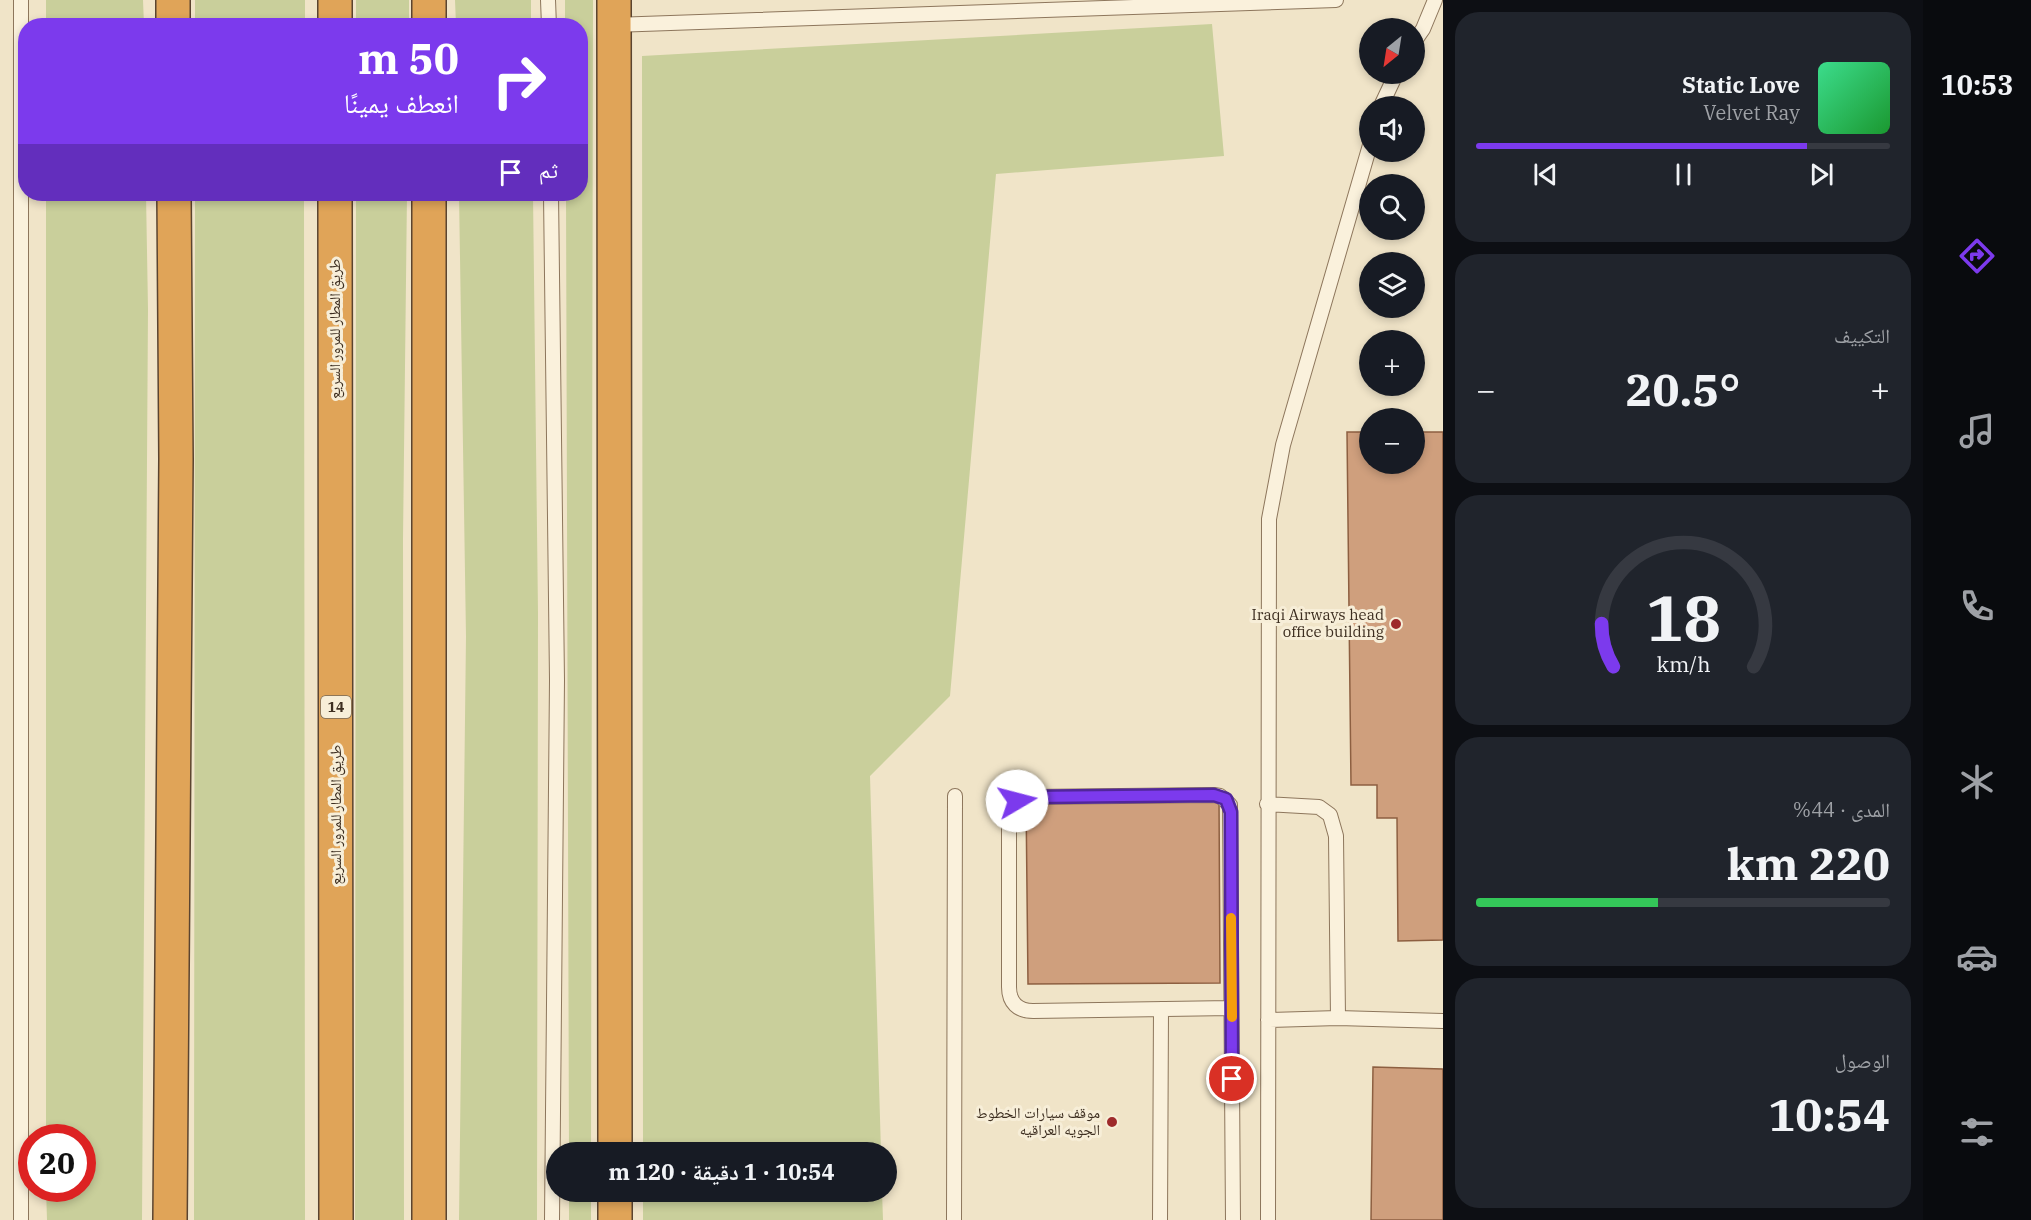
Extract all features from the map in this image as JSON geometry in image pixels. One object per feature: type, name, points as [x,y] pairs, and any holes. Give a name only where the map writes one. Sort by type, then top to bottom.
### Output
[{"type":"highway","points":[[173,0],[173,18]]},
{"type":"highway","points":[[335,0],[335,18]]},
{"type":"highway","points":[[429,0],[429,18]]},
{"type":"highway","points":[[614,13],[615,1142]]},
{"type":"highway","points":[[170,1220],[176,471],[174,201]]},
{"type":"highway","name":"طريق المطار للمرور السريع","points":[[335,201],[336,1220]]},
{"type":"highway","points":[[429,201],[429,1220]]},
{"type":"highway","points":[[615,1202],[615,1220]]},
{"type":"lane","points":[[21,0],[21,18]]},
{"type":"lane","points":[[548,0],[549,18]]},
{"type":"lane","points":[[614,13],[1336,0]]},
{"type":"lane","points":[[1425,25],[1435,0]]},
{"type":"lane","points":[[1268,1220],[1267,544],[1272,494],[1283,445],[1365,162]]},
{"type":"lane","points":[[21,201],[21,1220]]},
{"type":"lane","points":[[551,201],[557,680],[552,1220]]},
{"type":"lane","points":[[1232,1008],[1025,1011],[1012,1002],[1009,987],[1009,818],[1012,806],[1017,801],[1029,797],[1214,795],[1226,799],[1231,812],[1232,1008],[1233,1220]]},
{"type":"lane","points":[[954,1220],[955,796]]},
{"type":"lane","points":[[1267,804],[1319,807],[1334,822],[1338,1018]]},
{"type":"lane","points":[[1160,1220],[1161,1009]]},
{"type":"lane","points":[[1268,1020],[1338,1018],[1443,1021]]},
{"type":"green space","points":[[46,0],[143,0],[144,18],[46,18]]},
{"type":"green space","points":[[195,0],[305,0],[305,18],[195,18]]},
{"type":"green space","points":[[356,0],[409,0],[409,18],[356,18]]},
{"type":"green space","points":[[455,0],[531,0],[531,18],[456,18]]},
{"type":"green space","points":[[565,0],[593,0],[591,1142],[569,1142],[566,201],[588,201],[588,18],[565,18]]},
{"type":"green space","points":[[1212,24],[1224,156],[996,174],[950,696],[870,776],[881,1142],[643,1142],[642,56]]},
{"type":"green space","points":[[46,201],[146,201],[148,309],[142,1220],[47,1220],[46,1202],[96,1202],[96,1124],[46,1124]]},
{"type":"green space","points":[[195,201],[304,201],[305,1220],[194,1220]]},
{"type":"green space","points":[[356,201],[407,201],[403,539],[404,1220],[355,1220]]},
{"type":"green space","points":[[459,201],[533,201],[538,613],[537,1220],[459,1220],[466,636]]},
{"type":"green space","points":[[569,1202],[591,1202],[591,1220],[569,1220]]},
{"type":"green space","points":[[643,1202],[882,1202],[883,1220],[643,1220]]},
{"type":"building","name":"Iraqi Airways head office building","points":[[1347,432],[1359,432],[1359,474],[1425,474],[1425,432],[1443,432],[1443,940],[1398,941],[1397,818],[1377,818],[1377,785],[1351,785]]},
{"type":"building","points":[[1219,797],[1220,983],[1028,984],[1026,798]]},
{"type":"building","points":[[1373,1067],[1443,1069],[1443,1220],[1371,1220]]},
{"type":"slow traffic","points":[[1231,918],[1232,1017]]},
{"type":"place","name":"Iraqi Airways head office building","points":[[1396,624]]},
{"type":"place","name":"موقف سيارات الخطوط الجويه العراقيه","points":[[1112,1122]]},
{"type":"route","points":[[1017,801],[1023,797],[1214,795],[1226,799],[1231,812],[1232,1079]]}]
